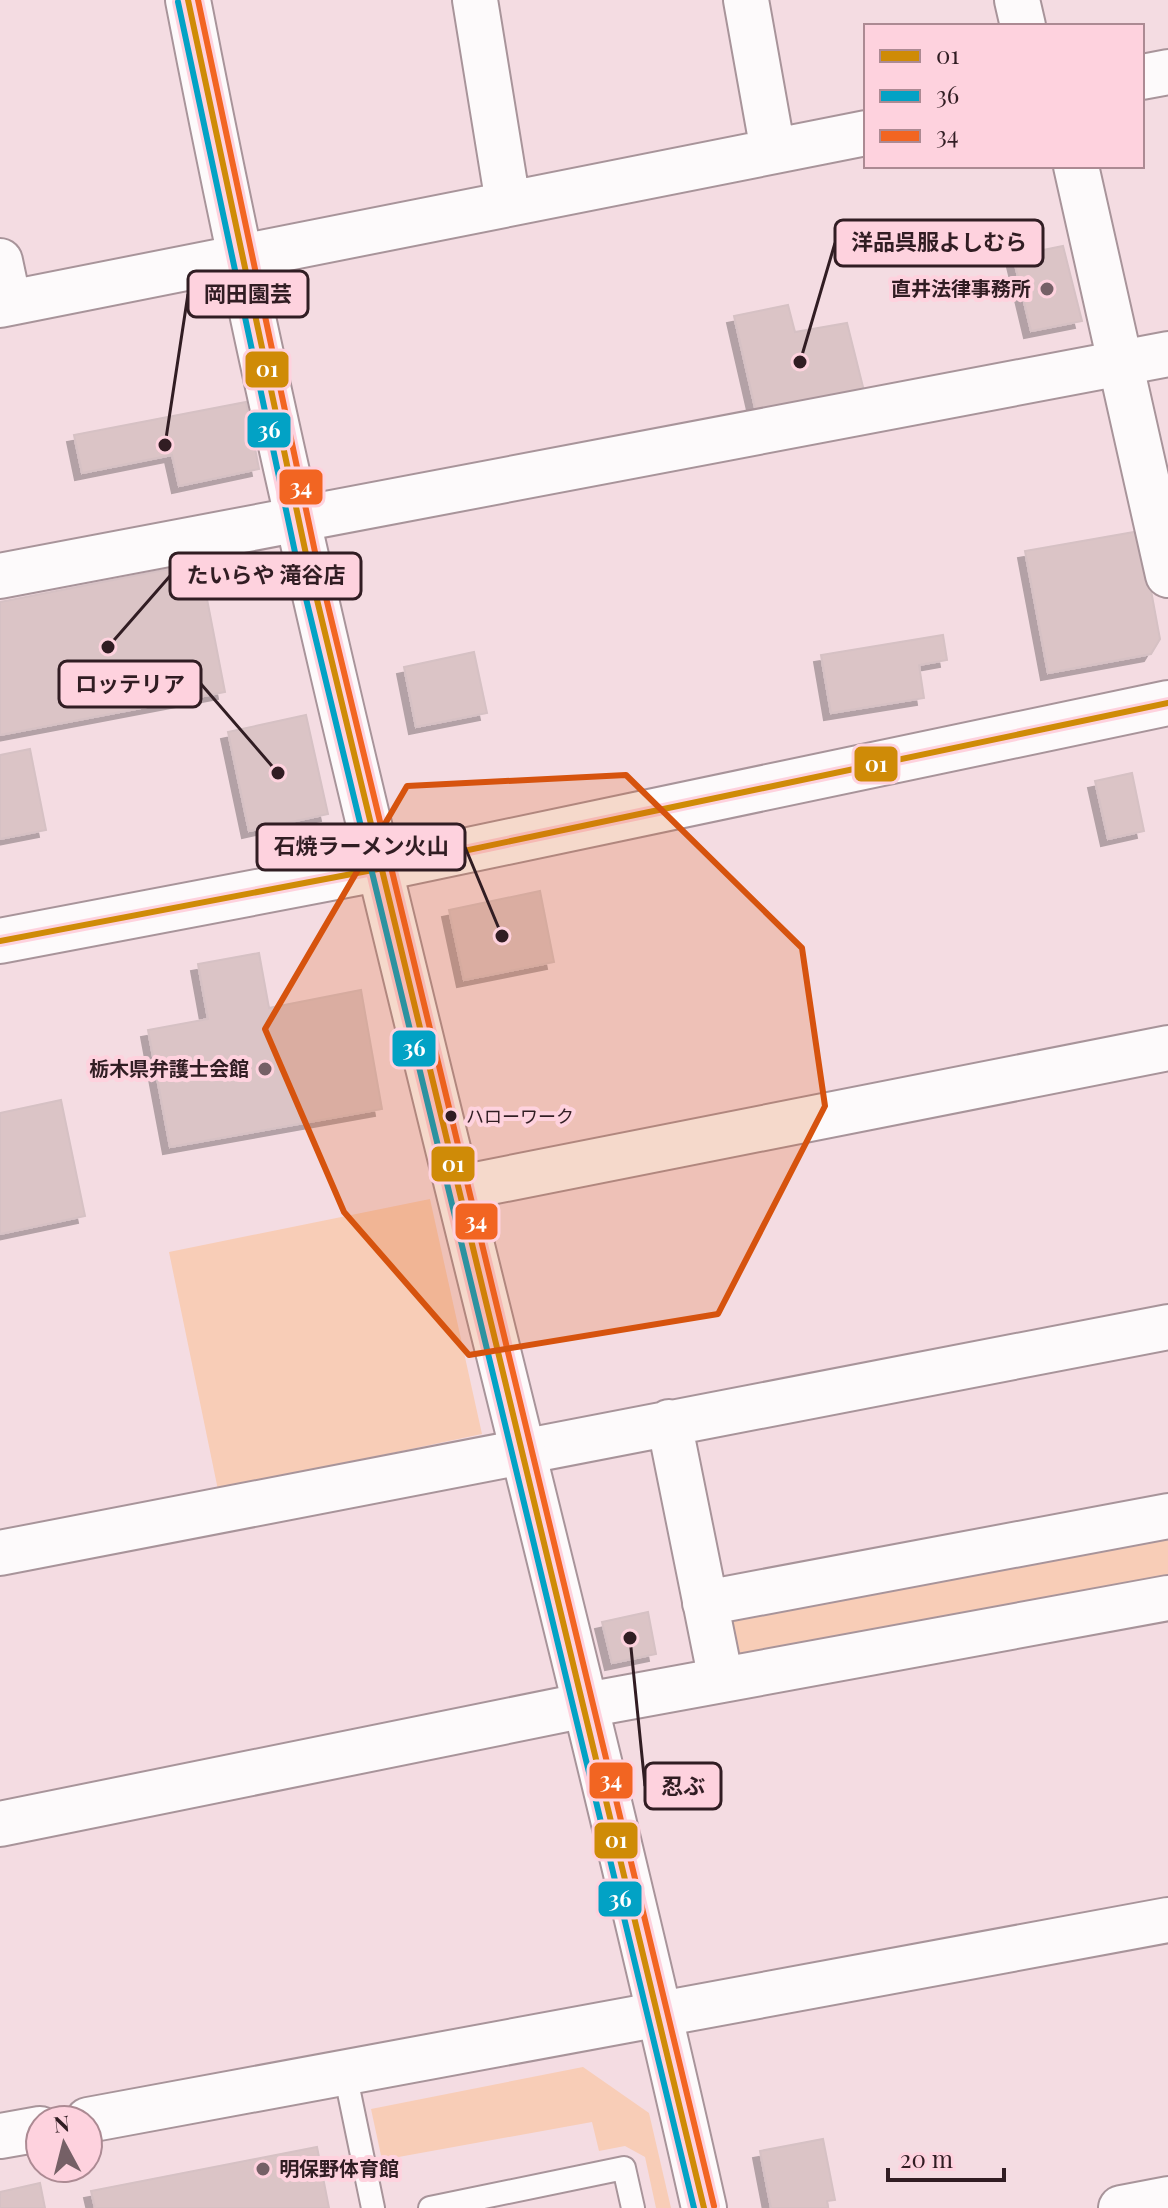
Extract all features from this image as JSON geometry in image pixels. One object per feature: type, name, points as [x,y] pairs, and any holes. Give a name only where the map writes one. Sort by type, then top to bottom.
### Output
[{"type":"street","points":[[188,0],[238,257],[378,869],[525,1450],[661,2014],[704,2208]]},
{"type":"street","points":[[475,0],[508,203]]},
{"type":"street","points":[[746,0],[773,151]]},
{"type":"street","points":[[1017,0],[1023,24]]},
{"type":"street","points":[[1144,77],[1168,72]]},
{"type":"street","points":[[0,261],[5,304],[864,133]]},
{"type":"street","points":[[1076,168],[1168,575]]},
{"type":"street","points":[[0,576],[1168,354]]},
{"type":"street","points":[[0,941],[378,869],[1168,703]]},
{"type":"street","points":[[460,1188],[1168,1048]]},
{"type":"street","points":[[0,1553],[1168,1327]]},
{"type":"street","points":[[669,1422],[721,1680]]},
{"type":"street","points":[[705,1603],[1168,1516]]},
{"type":"street","points":[[0,1824],[586,1705],[1168,1598]]},
{"type":"street","points":[[104,2117],[1168,1920]]},
{"type":"street","points":[[0,2136],[24,2132]]},
{"type":"street","points":[[1121,2208],[1168,2199]]},
{"type":"lane","points":[[345,2073],[373,2208]]},
{"type":"lane","points":[[430,2208],[624,2168],[633,2208]]},
{"type":"highlighted area","points":[[626,775],[802,948],[825,1106],[718,1314],[469,1355],[344,1212],[265,1029],[407,786]]},
{"type":"shaded area","points":[[430,1199],[482,1434],[218,1490],[169,1252]]},
{"type":"shaded area","points":[[1168,1528],[1168,1583],[729,1664],[719,1614]]},
{"type":"shaded area","points":[[583,2067],[649,2113],[671,2208],[656,2208],[645,2157],[625,2146],[599,2151],[592,2122],[382,2160],[371,2109]]},
{"type":"building","name":"直井法律事務所","points":[[1063,246],[1082,321],[1031,331],[1013,256]]},
{"type":"building","points":[[788,305],[795,332],[847,323],[864,391],[756,412],[734,316]]},
{"type":"building","points":[[246,402],[259,469],[179,486],[172,455],[82,473],[74,435]]},
{"type":"building","points":[[1140,531],[1160,639],[1151,654],[1048,673],[1025,551]]},
{"type":"building","points":[[200,563],[225,692],[0,735],[0,602]]},
{"type":"building","points":[[943,635],[947,660],[919,665],[924,698],[831,713],[821,655]]},
{"type":"building","points":[[474,652],[487,713],[416,727],[404,667]]},
{"type":"building","points":[[306,715],[328,814],[249,831],[228,732]]},
{"type":"building","points":[[30,749],[46,830],[0,839],[0,755]]},
{"type":"building","points":[[1132,773],[1144,831],[1108,839],[1095,781]]},
{"type":"building","points":[[540,891],[554,962],[464,980],[449,910]]},
{"type":"building","name":"栃木県弁護士会館","points":[[259,953],[269,1008],[361,990],[382,1109],[170,1147],[148,1030],[208,1019],[198,964]]},
{"type":"building","points":[[61,1100],[85,1216],[0,1234],[0,1113]]},
{"type":"building","points":[[648,1612],[656,1654],[612,1663],[602,1622]]},
{"type":"building","points":[[823,2139],[835,2200],[827,2201],[828,2208],[771,2208],[760,2151]]},
{"type":"building","name":"明保野体育館","points":[[317,2147],[329,2208],[95,2208],[91,2191]]},
{"type":"building","points":[[40,2184],[45,2208],[0,2208],[0,2192]]},
{"type":"transit line","name":"01","points":[[188,0],[306,554],[704,2208]]},
{"type":"transit line","name":"34","points":[[198,0],[315,552],[714,2206]]},
{"type":"transit line","name":"36","points":[[178,2],[296,557],[694,2208]]},
{"type":"transit line","name":"01","points":[[0,941],[378,869],[1168,703]]},
{"type":"place","name":"直井法律事務所","points":[[1047,289]]},
{"type":"place","name":"洋品呉服よしむら","points":[[800,362]]},
{"type":"place","name":"岡田園芸","points":[[165,445]]},
{"type":"place","name":"たいらや 滝谷店","points":[[108,647]]},
{"type":"place","name":"ロッテリア","points":[[278,773]]},
{"type":"place","name":"石焼ラーメン火山","points":[[502,936]]},
{"type":"place","name":"栃木県弁護士会館","points":[[265,1069]]},
{"type":"place","name":"ハローワーク","points":[[451,1116]]},
{"type":"place","name":"忍ぶ","points":[[630,1638]]},
{"type":"place","name":"明保野体育館","points":[[263,2169]]}]
